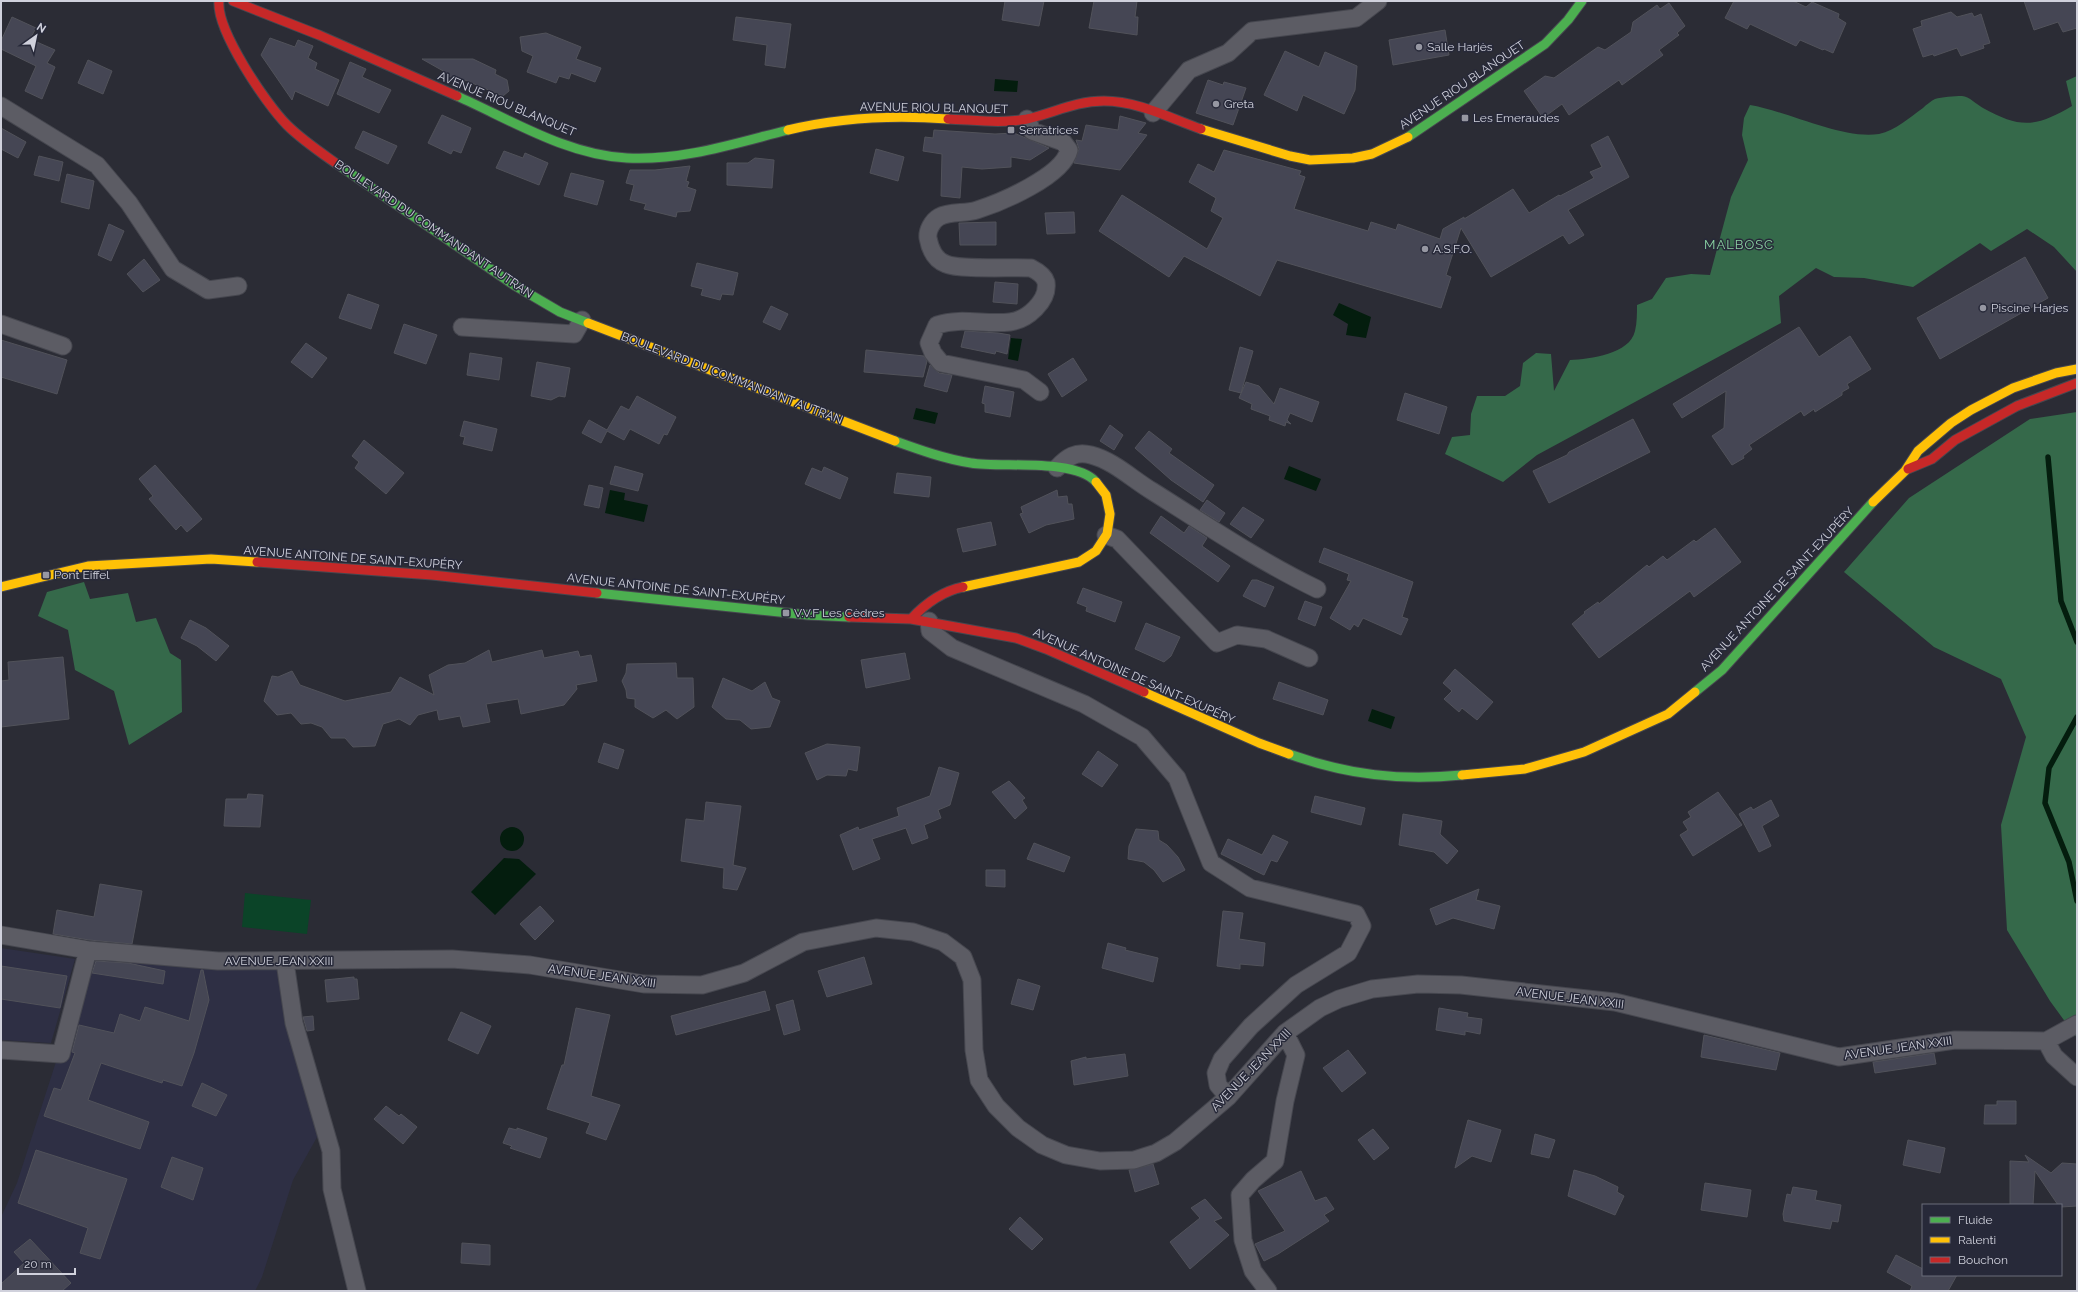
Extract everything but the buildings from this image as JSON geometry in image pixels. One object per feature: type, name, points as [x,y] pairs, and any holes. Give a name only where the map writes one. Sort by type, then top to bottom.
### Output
[{"type":"street","name":"BOULEVARD DU COMMANDANT AUTRAN","points":[[219,1],[221,20],[229,37],[272,108],[287,125],[345,169],[514,285],[560,312],[885,437],[941,456],[980,464],[1057,468],[1082,473],[1093,479],[1102,488],[1109,501],[1110,516],[1106,535],[1096,551],[1079,562],[957,588],[941,595],[919,610],[911,619]]},
{"type":"street","name":"AVENUE RIOU BLANQUET","points":[[233,1],[352,49],[557,141],[597,153],[626,158],[683,154],[843,119],[882,117],[996,122],[1027,119],[1082,102],[1106,101],[1133,105],[1208,132],[1310,160],[1334,161],[1372,154],[1412,135],[1521,62],[1545,44],[1582,1]]},
{"type":"street","points":[[1153,113],[1189,70],[1228,53],[1252,31],[1356,18],[1378,1]]},
{"type":"street","points":[[1,106],[97,165],[129,203],[173,269],[208,290],[238,286]]},
{"type":"street","points":[[1027,119],[1032,131],[1063,142],[1069,150],[1067,157],[1045,178],[1001,200],[976,210],[948,214],[937,218],[928,231],[928,239],[931,250],[938,260],[952,266],[1031,268],[1042,275],[1046,282],[1045,293],[1038,306],[1022,319],[1010,322],[948,321],[937,325],[929,343],[933,353],[942,363],[1024,380],[1040,392]]},
{"type":"street","points":[[462,327],[574,334],[582,320]]},
{"type":"street","points":[[1,324],[63,346]]},
{"type":"street","name":"AVENUE ANTOINE DE SAINT-EXUPÉRY","points":[[1,587],[88,566],[211,559],[410,573],[808,615],[929,621],[1016,638],[1046,649],[1259,743],[1300,758],[1346,770],[1392,778],[1434,778],[1525,769],[1584,752],[1668,714],[1722,670],[1878,497],[1905,471],[1918,451],[1960,417],[2013,390],[2038,380],[2077,369]]},
{"type":"street","name":"AVENUE ANTOINE DE SAINT-EXUPÉRY","points":[[1905,471],[1932,459],[1955,440],[2011,409],[2077,383]]},
{"type":"street","points":[[1057,468],[1064,460],[1075,454],[1091,455],[1113,464],[1135,480],[1272,567],[1317,589]]},
{"type":"street","points":[[1106,535],[1117,539],[1217,643],[1237,635],[1266,640],[1308,658]]},
{"type":"street","points":[[929,621],[930,631],[952,648],[1084,704],[1142,737],[1177,778],[1211,863],[1250,888],[1356,914],[1362,926],[1348,953],[1296,985],[1251,1026],[1222,1059],[1216,1073],[1218,1086],[1228,1097]]},
{"type":"street","name":"AVENUE JEAN XXIII","points":[[1,935],[88,950],[218,961],[285,962],[452,959],[489,961],[644,984],[702,984],[744,974],[803,942],[876,928],[913,932],[943,942],[963,957],[972,980],[974,1050],[979,1080],[996,1106],[1018,1128],[1042,1145],[1066,1155],[1100,1161],[1134,1160],[1156,1153],[1175,1142],[1228,1097],[1285,1033],[1320,1008],[1339,999],[1372,989],[1418,984],[1461,985],[1615,1002],[1839,1057],[1955,1040],[2046,1041],[2077,1024]]},
{"type":"street","points":[[1,1050],[61,1054],[88,950]]},
{"type":"street","points":[[285,962],[294,1023],[331,1151],[332,1189],[357,1291]]},
{"type":"street","points":[[1268,1291],[1253,1271],[1243,1240],[1240,1196],[1253,1180],[1275,1161],[1285,1101],[1296,1055],[1285,1033]]},
{"type":"street","points":[[2046,1041],[2054,1056],[2077,1077]]},
{"type":"shaded area","points":[[995,79],[1018,81],[1017,92],[994,91]]},
{"type":"shaded area","points":[[1339,303],[1371,317],[1366,338],[1346,335],[1348,324],[1333,315]]},
{"type":"shaded area","points":[[1011,338],[1022,339],[1018,361],[1008,359]]},
{"type":"shaded area","points":[[916,408],[938,413],[935,424],[913,419]]},
{"type":"shaded area","points":[[1289,466],[1321,479],[1316,491],[1284,479]]},
{"type":"shaded area","points":[[610,490],[625,493],[624,500],[648,505],[644,522],[605,513]]},
{"type":"shaded area","points":[[1372,709],[1395,717],[1391,729],[1368,721]]},
{"type":"shaded area","points":[[512,827],[520,831],[524,839],[520,847],[512,851],[504,847],[500,839],[504,831]]},
{"type":"shaded area","points":[[504,858],[519,859],[536,874],[495,915],[471,892]]},
{"type":"shaded area","points":[[1,948],[75,959],[51,1043],[1,1040]]},
{"type":"shaded area","points":[[91,953],[281,970],[321,1130],[293,1180],[262,1277],[255,1291],[1,1291],[1,1217],[17,1183]]},
{"type":"green space","points":[[2077,76],[2077,272],[2054,247],[2027,229],[1991,251],[1980,243],[1913,287],[1864,278],[1834,277],[1816,268],[1779,296],[1781,323],[1537,455],[1503,482],[1445,454],[1452,437],[1470,435],[1471,414],[1477,396],[1505,396],[1520,386],[1523,363],[1536,353],[1551,354],[1554,391],[1570,360],[1608,354],[1626,345],[1632,339],[1637,321],[1637,305],[1652,299],[1666,278],[1691,274],[1710,275],[1731,197],[1748,160],[1742,135],[1744,118],[1750,105],[1765,108],[1832,129],[1865,135],[1879,134],[1897,127],[1935,99],[1965,96],[1996,115],[2008,120],[2028,123],[2048,118],[2072,106],[2066,81]]},
{"type":"green space","points":[[2077,412],[2077,1038],[2050,1001],[2007,930],[2001,825],[2026,737],[2001,679],[1934,647],[1844,572],[1909,498],[2030,419]]},
{"type":"green space","points":[[84,582],[90,599],[128,593],[136,622],[156,618],[170,653],[181,660],[182,712],[129,745],[114,691],[75,670],[68,630],[38,616],[47,592]]},
{"type":"green space","points":[[245,893],[311,900],[307,934],[242,927]]},
{"type":"waterway","points":[[2048,457],[2061,601],[2077,642]]},
{"type":"waterway","points":[[2077,717],[2049,768],[2045,803],[2069,862],[2077,901]]},
{"type":"traffic: fast","points":[[1408,137],[1545,44],[1568,20],[1582,1]]},
{"type":"traffic: fast","points":[[457,96],[540,135],[561,143],[583,150],[627,158],[668,157],[688,154],[788,130]]},
{"type":"traffic: fast","points":[[337,164],[514,285],[560,312],[588,323]]},
{"type":"traffic: fast","points":[[895,441],[942,457],[971,463],[1037,465],[1072,470],[1086,474],[1096,482]]},
{"type":"traffic: fast","points":[[1695,692],[1722,670],[1873,502]]},
{"type":"traffic: fast","points":[[597,593],[808,615],[849,617]]},
{"type":"traffic: fast","points":[[1289,754],[1332,767],[1374,775],[1396,777],[1439,777],[1462,775]]},
{"type":"traffic: slow","points":[[788,130],[828,122],[868,118],[907,117],[948,119]]},
{"type":"traffic: slow","points":[[1201,129],[1290,156],[1310,160],[1353,158],[1372,154],[1408,137]]},
{"type":"traffic: slow","points":[[588,323],[895,441]]},
{"type":"traffic: slow","points":[[1873,502],[1905,471],[1918,451],[1951,423],[1971,410],[2013,388],[2056,373],[2077,369]]},
{"type":"traffic: slow","points":[[963,587],[1079,562],[1096,551],[1107,534],[1110,514],[1106,495],[1096,482]]},
{"type":"traffic: slow","points":[[1,587],[88,566],[211,559],[257,562]]},
{"type":"traffic: slow","points":[[1144,692],[1259,743],[1289,754]]},
{"type":"traffic: slow","points":[[1462,775],[1525,769],[1584,752],[1668,714],[1695,692]]},
{"type":"traffic: jam","points":[[219,1],[220,14],[225,30],[244,66],[267,101],[287,125],[311,146],[337,164]]},
{"type":"traffic: jam","points":[[233,1],[319,35],[457,96]]},
{"type":"traffic: jam","points":[[948,119],[988,121],[1027,119],[1084,103],[1104,101],[1141,107],[1201,129]]},
{"type":"traffic: jam","points":[[1908,469],[1932,459],[1955,440],[2017,406],[2077,383]]},
{"type":"traffic: jam","points":[[257,562],[432,575],[597,593]]},
{"type":"traffic: jam","points":[[911,619],[922,608],[941,595],[963,587]]},
{"type":"traffic: jam","points":[[849,617],[911,619],[1016,638],[1046,649],[1144,692]]},
{"type":"place","name":"Salle Harjès","points":[[1419,47]]},
{"type":"place","name":"Greta","points":[[1216,104]]},
{"type":"place","name":"Les Emeraudes","points":[[1465,118]]},
{"type":"place","name":"Serratrices","points":[[1011,130]]},
{"type":"place","name":"A.S.F.O.","points":[[1425,249]]},
{"type":"place","name":"Piscine Harjes","points":[[1983,308]]},
{"type":"place","name":"Pont Eiffel","points":[[46,575]]},
{"type":"place","name":"V.V.F Les Cèdres","points":[[786,613]]},
{"type":"district","name":"MALBOSC","points":[[1739,244]]}]
